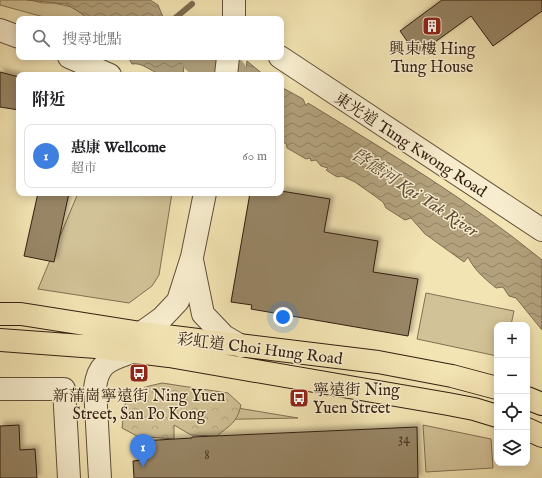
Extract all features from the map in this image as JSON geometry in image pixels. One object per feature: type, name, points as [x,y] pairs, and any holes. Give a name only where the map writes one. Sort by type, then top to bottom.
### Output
[{"type":"main road","points":[[0,302],[11,314]]},
{"type":"main road","name":"彩虹道 Choi Hung Road","points":[[11,314],[138,342],[177,357],[474,409],[494,415]]},
{"type":"main road","points":[[0,340],[96,347],[138,342]]},
{"type":"main road","name":"彩虹道 Choi Hung Road","points":[[138,342],[241,346],[378,362],[452,376],[494,387]]},
{"type":"main road","points":[[530,399],[542,404]]},
{"type":"main road","points":[[529,430],[542,436]]},
{"type":"street","points":[[234,0],[234,16]]},
{"type":"street","points":[[0,30],[16,36]]},
{"type":"street","points":[[77,60],[103,72]]},
{"type":"street","points":[[226,72],[228,60]]},
{"type":"street","name":"東光道 Tung Kwong Road","points":[[284,60],[542,230]]},
{"type":"street","points":[[100,478],[95,388],[96,376],[103,366],[117,358],[138,342],[178,302],[192,257],[204,196]]},
{"type":"street","points":[[192,257],[203,314],[224,336],[241,346]]},
{"type":"street","points":[[0,389],[64,389],[69,478]]},
{"type":"green space","points":[[0,0],[31,0],[72,7],[86,16],[40,16],[0,5]]},
{"type":"green space","points":[[77,196],[172,196],[159,275],[152,286],[129,303],[38,289]]},
{"type":"green space","points":[[426,293],[514,311],[512,322],[494,322],[494,355],[417,339]]},
{"type":"green space","points":[[162,383],[228,393],[241,405],[235,420],[217,436],[191,435],[174,425],[174,439],[137,436],[122,428],[125,404],[145,387]]},
{"type":"green space","points":[[159,395],[298,418],[144,421]]},
{"type":"green space","points":[[423,425],[491,439],[493,468],[426,472]]},
{"type":"water","points":[[27,0],[150,0],[158,5],[163,16],[84,16],[66,4]]},
{"type":"water","points":[[130,60],[185,60],[183,72],[154,72],[143,65],[132,64]]},
{"type":"water","points":[[247,61],[260,72],[245,72]]},
{"type":"water","name":"啓德河 Kai Tak River","points":[[284,89],[303,99],[306,106],[308,103],[428,177],[486,217],[542,260],[542,330],[516,298],[509,296],[503,287],[496,288],[477,270],[468,257],[464,262],[425,234],[411,218],[405,220],[386,208],[383,202],[355,182],[342,176],[337,177],[326,170],[328,168],[321,166],[316,160],[311,161],[310,158],[306,159],[287,148],[286,143],[284,143]]},
{"type":"building","name":"興東樓 Hing Tung House","points":[[442,0],[542,0],[542,11],[493,46],[471,16],[417,55],[400,31]]},
{"type":"building","points":[[0,72],[16,76],[16,110],[0,107]]},
{"type":"building","points":[[284,191],[330,199],[324,232],[378,241],[373,272],[418,279],[408,336],[251,309],[252,305],[231,302],[249,196],[284,196]]},
{"type":"building","points":[[37,196],[68,196],[54,262],[24,256]]},
{"type":"building","points":[[19,425],[20,450],[35,449],[37,478],[0,478],[0,426]]},
{"type":"building","points":[[417,427],[418,478],[134,478],[133,461],[142,460],[141,441],[192,437]]},
{"type":"waterway","points":[[178,16],[192,4]]},
{"type":"waterway","name":"啓德河 Kai Tak River","points":[[205,60],[224,72]]},
{"type":"place","name":"興東樓 Hing Tung House","points":[[432,26]]},
{"type":"place","name":"新蒲崗寧遠街 Ning Yuen Street, San Po Kong","points":[[139,373]]},
{"type":"place","name":"寧遠街 Ning Yuen Street","points":[[299,398]]},
{"type":"place","name":"惠康 Wellcome","points":[[143,467]]}]
